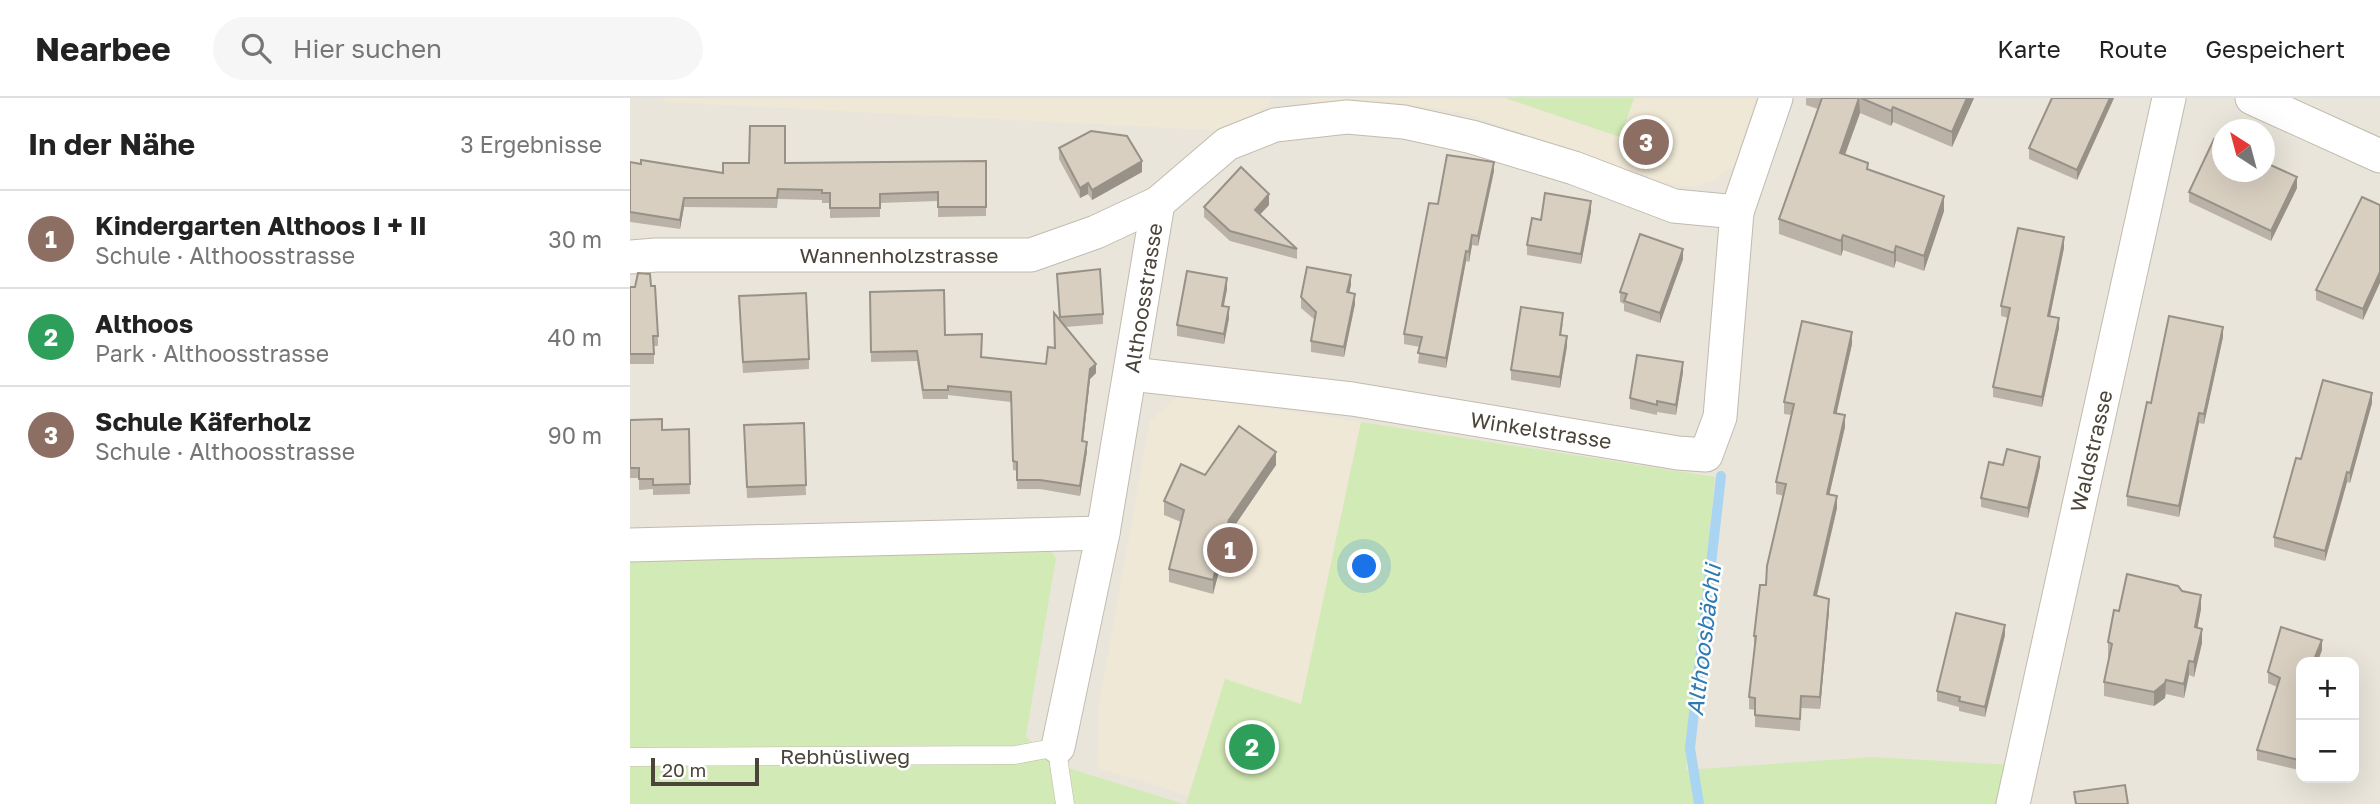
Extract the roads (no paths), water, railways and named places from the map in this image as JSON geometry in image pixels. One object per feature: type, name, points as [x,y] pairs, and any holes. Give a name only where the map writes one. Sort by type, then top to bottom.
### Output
[{"type":"street","points":[[1737,212],[1776,98]]},
{"type":"street","name":"Waldstrasse","points":[[2012,804],[2169,98]]},
{"type":"street","points":[[2252,98],[2380,156]]},
{"type":"street","name":"Althoosstrasse","points":[[1058,747],[1103,533],[1158,203],[1227,144],[1275,125],[1347,117],[1404,122],[1472,137],[1574,168],[1674,206],[1737,212]]},
{"type":"street","name":"Wannenholzstrasse","points":[[630,257],[1031,255],[1096,232],[1158,203]]},
{"type":"street","name":"Winkelstrasse","points":[[1131,374],[1352,399],[1678,453],[1706,455],[1720,417],[1737,212]]},
{"type":"street","points":[[630,545],[1103,533]]},
{"type":"lane","name":"Rebhüsliweg","points":[[630,757],[1015,755],[1058,747]]},
{"type":"lane","points":[[1058,747],[1065,804]]},
{"type":"waterway","name":"Althoosbächli","points":[[1699,804],[1690,748],[1721,476]]},
{"type":"place","name":"Schule Käferholz","points":[[1646,142]]},
{"type":"place","name":"Kindergarten Althoos I + II","points":[[1230,550]]},
{"type":"place","name":"Althoos","points":[[1252,747]]}]
